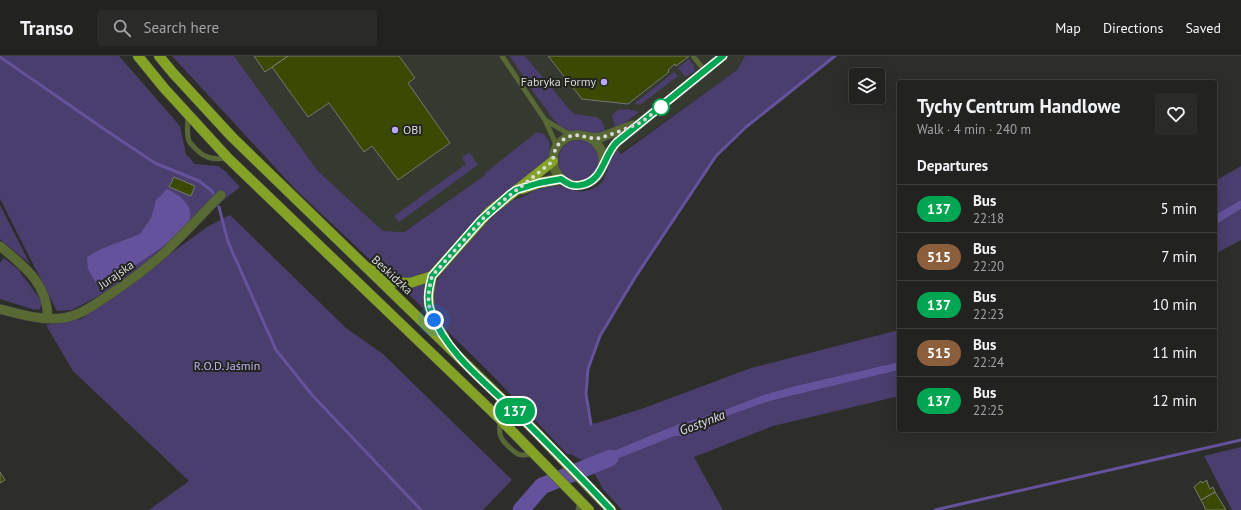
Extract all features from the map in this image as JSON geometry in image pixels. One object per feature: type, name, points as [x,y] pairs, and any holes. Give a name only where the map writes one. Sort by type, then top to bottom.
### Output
[{"type":"main road","points":[[132,56],[164,88]]},
{"type":"main road","points":[[138,56],[164,88],[228,158],[500,419],[537,456],[580,505],[589,510]]},
{"type":"main road","name":"Beskidzka","points":[[159,56],[232,137],[454,352],[597,494],[611,510]]},
{"type":"main road","points":[[454,352],[436,325],[430,312],[428,301],[429,287],[432,276],[485,216],[553,156]]},
{"type":"main road","points":[[516,190],[539,183],[561,179]]},
{"type":"main road","points":[[358,260],[394,282],[410,283],[432,276]]},
{"type":"street","points":[[642,122],[599,138],[573,135],[565,138],[558,144],[553,156],[554,168],[557,175],[572,185],[587,184],[594,180],[600,173],[615,144],[705,71],[723,56]]},
{"type":"street","points":[[585,136],[596,142],[601,149],[603,166]]},
{"type":"street","name":"Jurajska","points":[[0,309],[35,317],[48,318],[62,318],[79,313],[128,282],[164,253],[222,195]]},
{"type":"street","points":[[0,246],[27,269],[41,288],[48,305],[48,318]]},
{"type":"lane","points":[[502,56],[545,120],[555,142],[553,156]]},
{"type":"lane","points":[[692,56],[705,71]]},
{"type":"lane","points":[[188,115],[187,127],[189,142],[207,158],[215,160],[228,158]]},
{"type":"lane","points":[[545,120],[568,133],[585,136]]},
{"type":"shaded area","points":[[234,56],[745,56],[737,70],[610,160],[608,172],[602,181],[595,187],[575,192],[555,185],[549,185],[534,190],[517,199],[495,186],[485,175],[403,232],[383,231],[318,171]]},
{"type":"green space","points":[[0,56],[119,56],[180,126],[186,154],[195,164],[218,166],[225,171],[240,187],[152,258],[104,293],[72,310],[57,311],[0,199]]},
{"type":"green space","points":[[172,56],[234,56],[318,171],[383,231],[404,232],[485,175],[485,173],[537,132],[544,134],[549,141],[550,150],[547,160],[539,169],[505,192],[487,208],[428,273],[413,279],[399,279],[378,267],[296,190]]},
{"type":"green space","points":[[510,56],[525,56],[574,114],[597,117],[602,121],[606,132],[595,134],[570,131],[562,128],[554,120],[534,93]]},
{"type":"green space","points":[[745,56],[834,56],[746,127],[716,156],[600,336],[588,369],[586,394],[591,424],[644,408],[751,368],[897,331],[897,362],[763,395],[719,412],[681,423],[586,462],[570,454],[568,455],[490,373],[442,326],[435,313],[433,303],[433,294],[438,279],[476,233],[494,213],[508,201],[521,198],[539,188],[553,184],[580,191],[587,191],[598,186],[604,179],[610,159],[617,150],[621,154],[737,70]]},
{"type":"green space","points":[[689,59],[694,66],[695,71],[685,77],[678,68]]},
{"type":"green space","points":[[674,72],[678,76],[640,105],[635,103]]},
{"type":"green space","points":[[627,109],[639,112],[615,128],[612,115],[618,110]]},
{"type":"green space","points":[[575,140],[583,140],[591,143],[597,149],[600,161],[597,173],[591,179],[583,182],[575,182],[567,179],[561,173],[558,165],[558,157],[561,149],[567,143]]},
{"type":"green space","points":[[469,152],[478,165],[399,222],[394,216],[466,164],[462,158]]},
{"type":"green space","points":[[1241,166],[1241,200],[1217,214],[1217,180]]},
{"type":"green space","points":[[0,205],[30,264],[0,239]]},
{"type":"green space","points":[[1241,209],[1241,240],[1217,253],[1217,224]]},
{"type":"green space","name":"R.O.D. Jaśmin","points":[[230,215],[346,328],[383,354],[512,480],[483,510],[149,510],[189,481],[73,371],[46,325],[81,319],[207,227]]},
{"type":"green space","points":[[4,258],[19,270],[38,306],[21,273],[42,302],[40,309],[36,310],[36,308],[35,310],[0,299],[0,263]]},
{"type":"green space","points":[[428,283],[426,309],[425,310],[403,289]]},
{"type":"green space","points":[[897,370],[897,396],[773,426],[694,457],[723,510],[622,510],[603,489],[592,469],[675,436],[685,436],[699,431],[727,416],[770,401]]},
{"type":"green space","points":[[1241,447],[1241,510],[1232,510],[1204,456]]},
{"type":"water","points":[[167,189],[184,200],[187,204],[190,213],[188,224],[176,237],[137,264],[122,277],[105,287],[96,283],[88,269],[87,257],[101,249],[140,234],[151,218],[156,200]]},
{"type":"water","points":[[1241,200],[1241,209],[1217,224],[1217,214]]},
{"type":"water","points":[[897,362],[897,370],[770,401],[727,416],[699,431],[685,436],[675,436],[592,469],[586,462],[681,423],[719,412],[763,395]]},
{"type":"water","points":[[542,481],[547,487],[528,510],[517,510]]},
{"type":"building","points":[[254,56],[288,56],[265,72]]},
{"type":"building","name":"OBI","points":[[288,56],[399,56],[415,78],[408,83],[450,143],[398,180],[372,146],[364,152],[329,103],[308,117],[272,67]]},
{"type":"building","points":[[548,56],[689,56],[676,66],[675,64],[668,70],[669,72],[628,104],[582,99]]},
{"type":"building","points":[[174,177],[195,186],[191,196],[169,187]]},
{"type":"building","points":[[0,472],[5,480],[0,483]]},
{"type":"building","points":[[1207,480],[1210,489],[1213,487],[1215,492],[1201,500],[1194,487],[1201,481],[1202,483]]},
{"type":"building","points":[[1215,492],[1226,510],[1206,510],[1201,500]]},
{"type":"waterway","points":[[591,424],[586,394],[588,369],[600,336],[634,279],[716,156],[746,127],[835,56]]},
{"type":"waterway","points":[[0,57],[155,163],[199,181],[213,193]]},
{"type":"waterway","points":[[219,207],[228,242],[276,350],[313,396],[421,510]]},
{"type":"waterway","points":[[935,510],[1241,440]]},
{"type":"waterway","name":"Gostynka","points":[[521,510],[542,486],[610,458]]},
{"type":"bus line","name":"137","points":[[611,510],[534,430],[454,352],[436,325],[430,312],[428,301],[429,287],[432,276],[473,228],[504,199],[516,190],[539,183],[561,179],[572,185],[579,186],[594,180],[600,173],[607,156],[617,142],[723,56]]},
{"type":"place","name":"Fabryka Formy","points":[[604,82]]},
{"type":"place","name":"OBI","points":[[395,130]]},
{"type":"route","points":[[434,320],[430,312],[428,301],[429,287],[432,276],[473,228],[489,212],[553,161],[554,151],[558,144],[565,138],[573,135],[599,138],[608,135],[642,122],[662,106],[661,107]]}]
